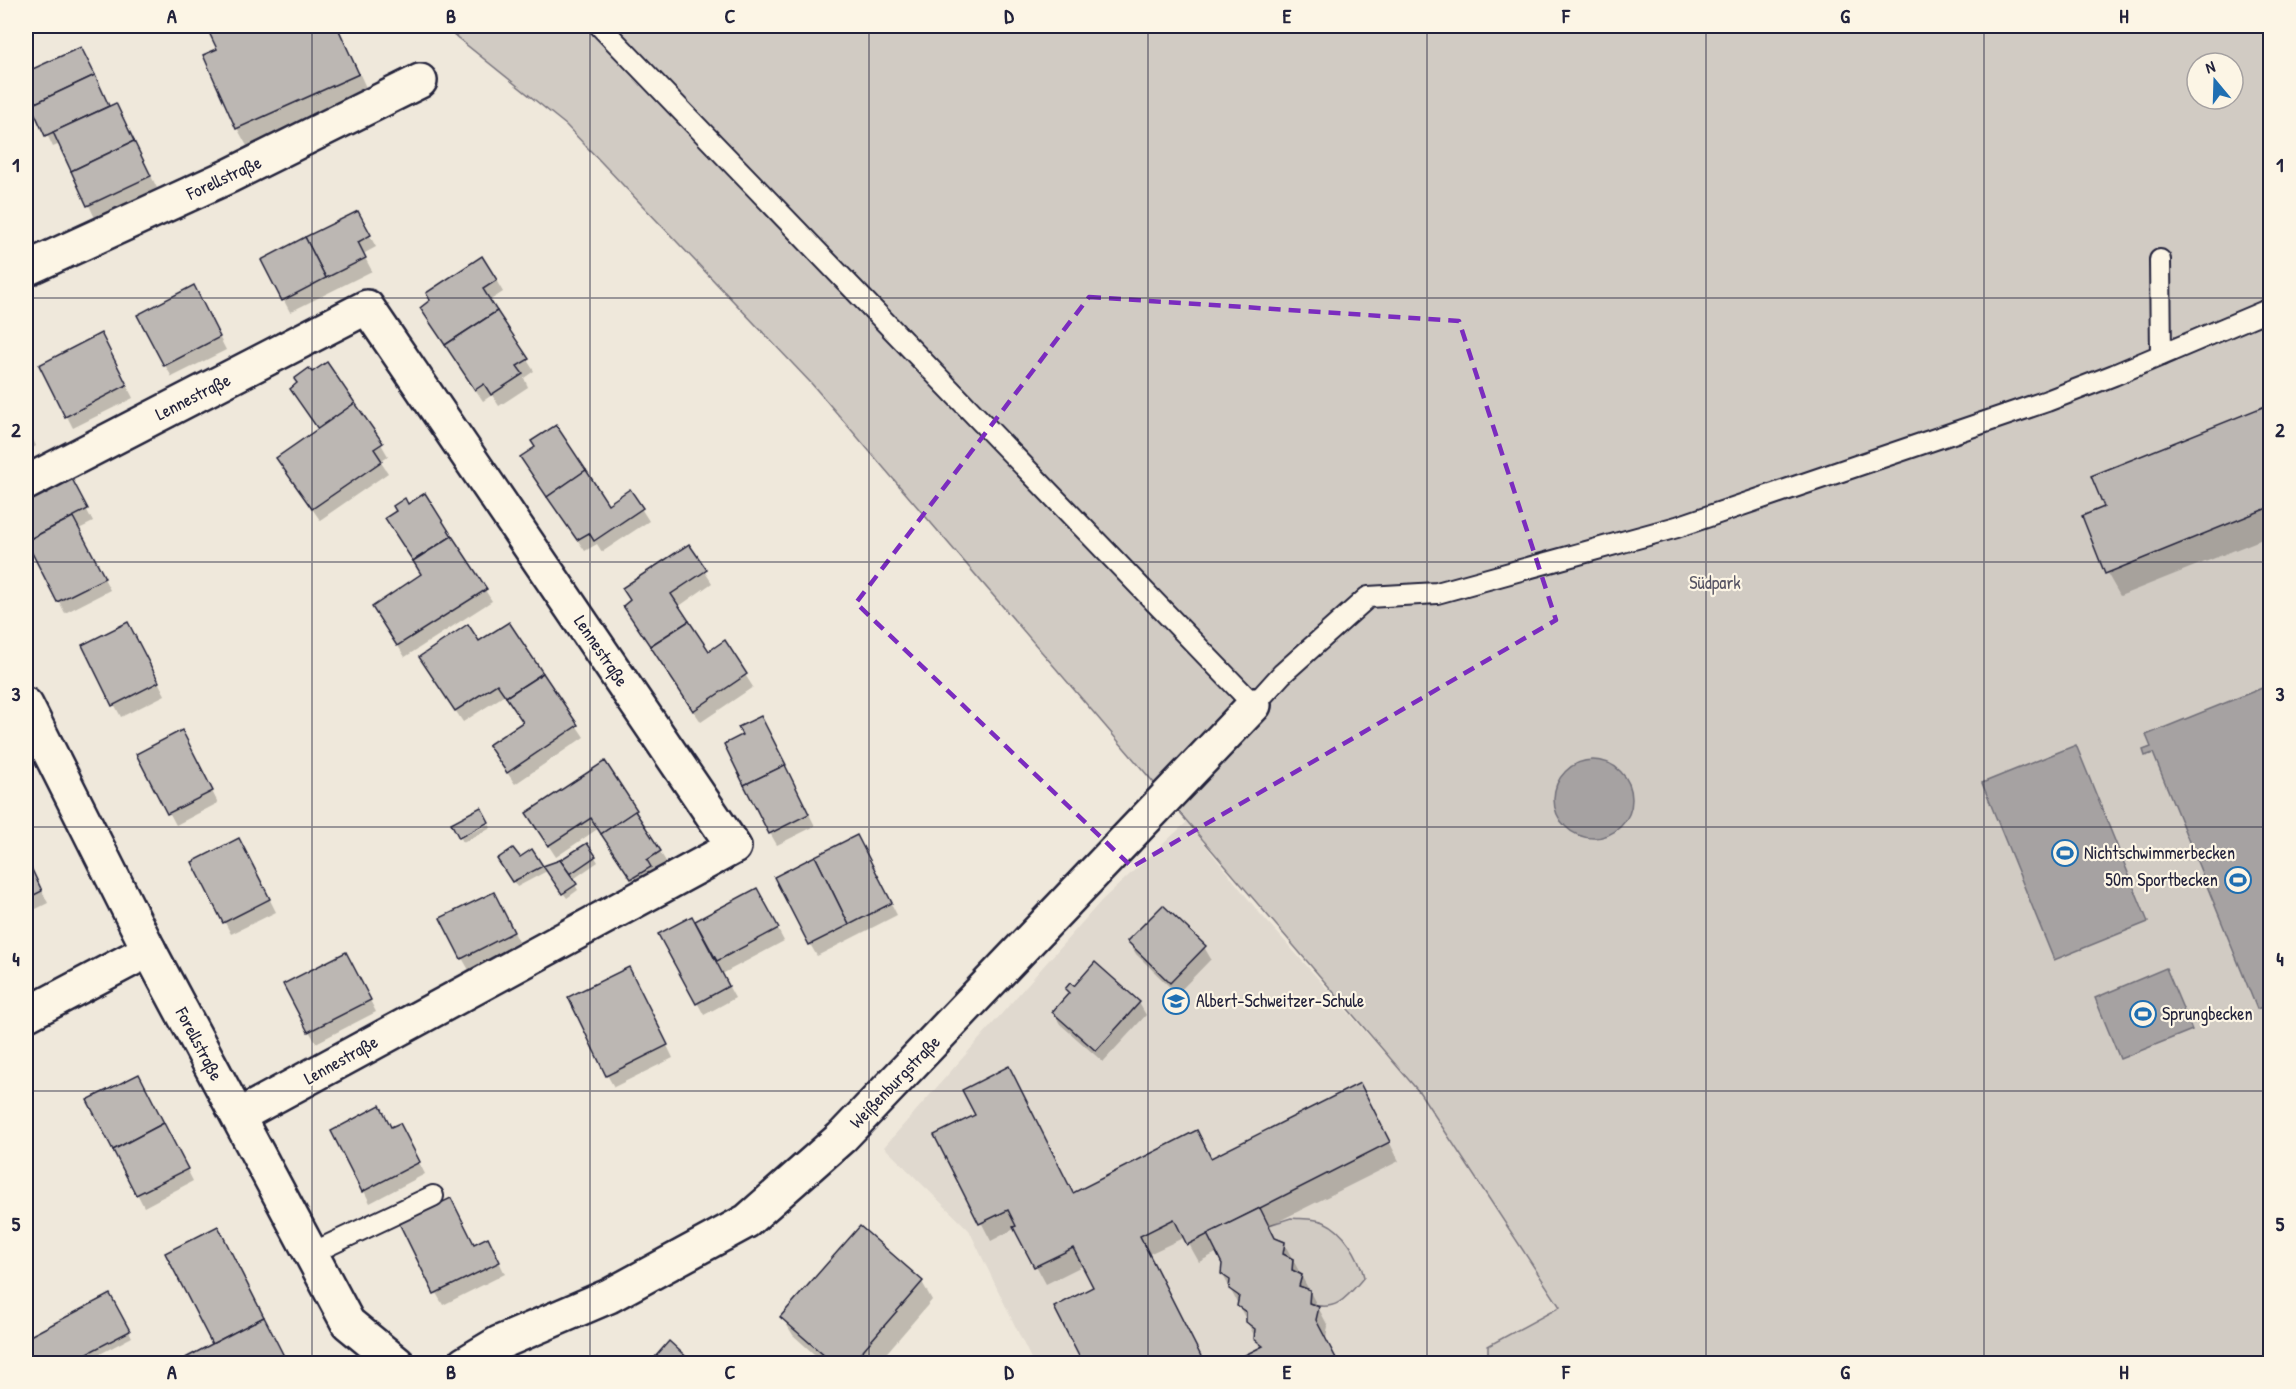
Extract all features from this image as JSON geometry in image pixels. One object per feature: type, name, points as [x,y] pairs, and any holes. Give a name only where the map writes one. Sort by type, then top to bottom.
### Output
[{"type":"street","name":"Forellstraße","points":[[26,269],[229,176],[420,81]]},
{"type":"street","name":"Lennestraße","points":[[26,483],[367,307],[734,847],[238,1116]]},
{"type":"street","name":"Forellstraße","points":[[26,705],[148,950],[348,1323],[398,1364]]},
{"type":"street","name":"Weißenburgstraße","points":[[464,1364],[499,1343],[609,1296],[747,1221],[842,1137],[1254,705]]},
{"type":"street","points":[[26,1015],[148,950]]},
{"type":"lane","points":[[600,26],[1254,705],[1282,675],[1368,597],[1437,592],[1677,527],[2047,401],[2271,309]]},
{"type":"lane","points":[[2160,260],[2161,355]]},
{"type":"lane","points":[[310,1254],[433,1196]]},
{"type":"highlighted area","points":[[1089,297],[1459,321],[1556,620],[1132,867],[856,603]]},
{"type":"shaded area","name":"50m Sportbecken","points":[[2262,688],[2270,709],[2270,1004],[2257,1009],[2153,753],[2145,756],[2143,750],[2151,747],[2146,735]]},
{"type":"shaded area","name":"Nichtschwimmerbecken","points":[[2076,745],[2148,922],[2054,960],[1982,783]]},
{"type":"shaded area","points":[[1585,760],[1601,760],[1615,766],[1626,777],[1632,791],[1632,807],[1626,821],[1615,832],[1601,838],[1585,838],[1571,832],[1560,821],[1554,807],[1554,791],[1560,777],[1571,766]]},
{"type":"shaded area","name":"Albert-Schweitzer-Schule","points":[[1187,822],[1257,910],[1420,1093],[1560,1308],[1593,1363],[1033,1363],[969,1230],[884,1147],[1102,900]]},
{"type":"shaded area","name":"Sprungbecken","points":[[2166,968],[2192,1030],[2120,1059],[2095,998]]},
{"type":"green space","name":"Südpark","points":[[443,26],[2270,26],[2270,1363],[1488,1363],[1488,1346],[1560,1307],[1420,1093],[811,383],[566,125]]},
{"type":"green space","points":[[1291,1218],[1312,1219],[1331,1226],[1344,1238],[1358,1261],[1364,1277],[1347,1296],[1334,1305],[1318,1306],[1309,1303],[1310,1290],[1299,1286],[1302,1275],[1292,1270],[1293,1259],[1283,1254],[1285,1242],[1275,1238],[1269,1225]]},
{"type":"building","points":[[206,26],[337,26],[359,74],[236,129],[203,55],[217,49]]},
{"type":"building","points":[[81,47],[95,75],[31,105],[26,94],[26,72]]},
{"type":"building","points":[[95,75],[109,106],[45,136],[31,105]]},
{"type":"building","points":[[116,103],[134,141],[71,171],[53,132]]},
{"type":"building","points":[[134,141],[151,176],[87,206],[71,171]]},
{"type":"building","points":[[358,211],[371,235],[358,242],[366,258],[326,278],[305,237]]},
{"type":"building","points":[[305,237],[326,278],[282,301],[261,260]]},
{"type":"building","points":[[482,256],[497,280],[483,289],[497,311],[445,345],[420,308],[430,300],[426,293]]},
{"type":"building","points":[[194,285],[220,337],[164,366],[137,315]]},
{"type":"building","points":[[497,311],[529,359],[517,366],[523,374],[491,395],[484,384],[475,390],[445,345]]},
{"type":"building","points":[[101,333],[127,385],[65,417],[39,365]]},
{"type":"building","points":[[327,362],[355,403],[318,429],[290,389],[297,383],[294,379],[309,368],[312,372]]},
{"type":"building","points":[[355,403],[383,443],[374,449],[382,461],[312,509],[276,458]]},
{"type":"building","points":[[2270,404],[2270,507],[2105,574],[2082,516],[2104,507],[2091,476]]},
{"type":"building","points":[[556,425],[586,470],[547,497],[520,457],[535,447],[531,441]]},
{"type":"building","points":[[586,470],[608,504],[630,489],[643,508],[594,541],[589,533],[577,540],[547,497]]},
{"type":"building","points":[[70,475],[88,509],[26,541],[26,497]]},
{"type":"building","points":[[425,493],[452,536],[413,561],[385,518],[396,511],[393,506],[405,498],[408,504]]},
{"type":"building","points":[[73,517],[105,578],[57,602],[26,541]]},
{"type":"building","points":[[452,536],[487,589],[397,646],[372,607],[421,574],[413,561]]},
{"type":"building","points":[[689,544],[707,570],[671,594],[689,621],[650,646],[623,606],[630,600],[622,588]]},
{"type":"building","points":[[689,621],[709,651],[725,640],[747,674],[693,711],[650,646]]},
{"type":"building","points":[[128,622],[159,682],[112,706],[82,645]]},
{"type":"building","points":[[509,622],[543,673],[506,697],[497,684],[455,711],[419,657],[468,624],[479,641]]},
{"type":"building","points":[[543,673],[578,725],[507,773],[488,745],[523,722],[506,697]]},
{"type":"building","points":[[761,716],[786,765],[744,785],[724,744],[742,735],[738,727]]},
{"type":"building","points":[[182,730],[213,791],[167,814],[136,754]]},
{"type":"building","points":[[605,761],[637,810],[601,834],[591,818],[548,846],[526,813]]},
{"type":"building","points":[[785,765],[809,814],[769,834],[744,785]]},
{"type":"building","points":[[481,807],[489,822],[459,838],[451,823]]},
{"type":"building","points":[[635,811],[661,851],[647,860],[651,867],[631,879],[601,834]]},
{"type":"building","points":[[857,835],[892,903],[849,925],[815,856]]},
{"type":"building","points":[[239,838],[270,899],[223,923],[192,862]]},
{"type":"building","points":[[587,843],[596,856],[570,874],[560,860]]},
{"type":"building","points":[[513,848],[520,857],[532,849],[543,866],[512,882],[497,859]]},
{"type":"building","points":[[815,856],[849,925],[809,945],[774,877]]},
{"type":"building","points":[[26,857],[42,891],[26,899]]},
{"type":"building","points":[[560,860],[577,884],[562,894],[543,866]]},
{"type":"building","points":[[757,888],[779,928],[717,961],[695,921]]},
{"type":"building","points":[[494,892],[514,932],[461,959],[440,918]]},
{"type":"building","points":[[1163,905],[1206,946],[1170,983],[1127,941]]},
{"type":"building","points":[[692,916],[729,986],[696,1004],[658,934]]},
{"type":"building","points":[[346,952],[371,1000],[308,1032],[283,984]]},
{"type":"building","points":[[1095,962],[1140,1002],[1096,1051],[1052,1012],[1069,993],[1065,989],[1070,983],[1074,986]]},
{"type":"building","points":[[629,967],[668,1045],[606,1076],[568,997]]},
{"type":"building","points":[[1009,1066],[1073,1193],[1197,1130],[1211,1158],[1360,1083],[1390,1142],[1187,1245],[1174,1219],[1140,1236],[1205,1364],[1083,1364],[1054,1307],[1093,1287],[1073,1248],[1034,1267],[1013,1227],[1016,1226],[1008,1210],[979,1224],[934,1135],[975,1115],[962,1090]]},
{"type":"building","points":[[139,1074],[164,1123],[113,1150],[87,1100]]},
{"type":"building","points":[[380,1105],[391,1127],[400,1123],[420,1162],[362,1192],[331,1131]]},
{"type":"building","points":[[164,1123],[188,1169],[136,1195],[113,1150]]},
{"type":"building","points":[[451,1198],[474,1244],[488,1237],[500,1262],[434,1294],[399,1223]]},
{"type":"building","points":[[1260,1208],[1275,1238],[1285,1242],[1283,1254],[1293,1259],[1292,1270],[1302,1275],[1299,1286],[1310,1290],[1309,1303],[1319,1307],[1316,1320],[1339,1364],[1227,1364],[1263,1346],[1254,1339],[1255,1329],[1246,1322],[1246,1312],[1237,1306],[1239,1296],[1229,1289],[1230,1280],[1221,1274],[1222,1264],[1207,1234]]},
{"type":"building","points":[[218,1226],[264,1317],[212,1344],[165,1253]]},
{"type":"building","points":[[860,1226],[923,1281],[851,1364],[834,1364],[780,1317]]},
{"type":"building","points":[[110,1294],[130,1331],[67,1364],[26,1364],[26,1338]]},
{"type":"building","points":[[264,1317],[288,1364],[174,1364],[212,1344]]},
{"type":"building","points":[[669,1341],[694,1364],[649,1364]]},
{"type":"place","name":"Nichtschwimmerbecken","points":[[2065,853]]},
{"type":"place","name":"50m Sportbecken","points":[[2238,880]]},
{"type":"place","name":"Albert-Schweitzer-Schule","points":[[1176,1001]]},
{"type":"place","name":"Sprungbecken","points":[[2143,1014]]}]
